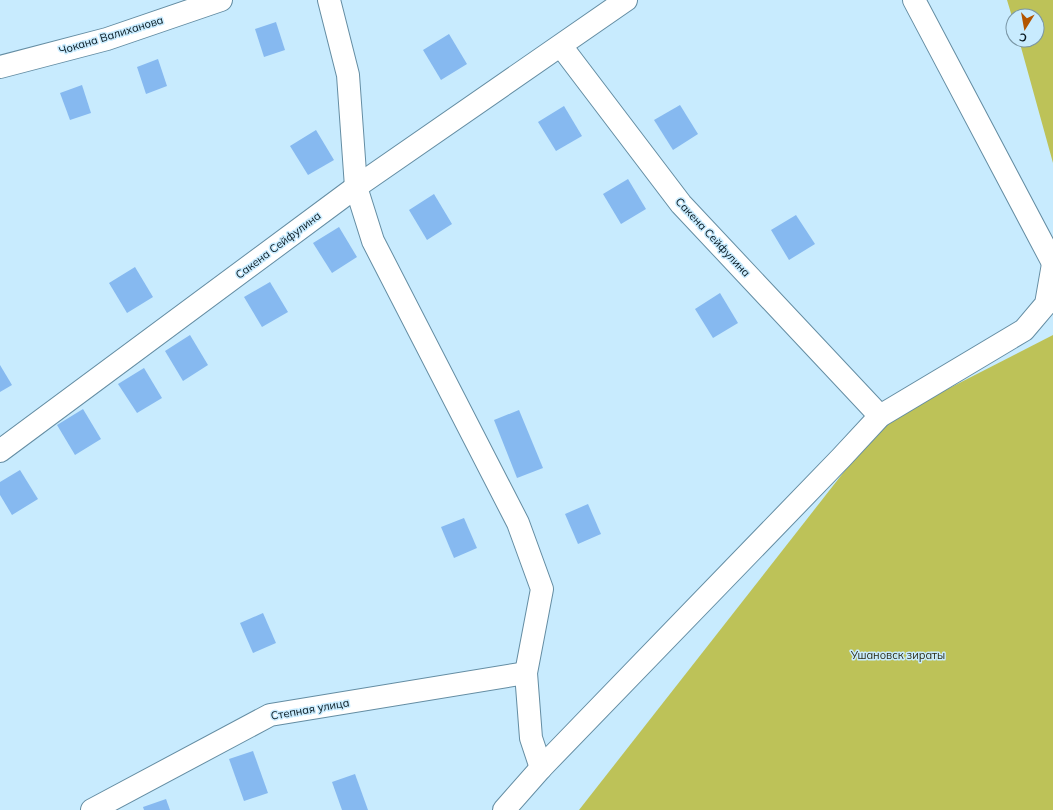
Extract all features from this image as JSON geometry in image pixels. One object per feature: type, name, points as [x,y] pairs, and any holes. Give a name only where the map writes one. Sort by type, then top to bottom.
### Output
[{"type":"street","name":"Чокана Валиханова","points":[[0,67],[107,39],[221,0]]},
{"type":"street","points":[[329,0],[348,75],[356,186],[373,240],[518,523],[542,589],[526,673],[531,738],[541,768]]},
{"type":"street","name":"Сакена Сейфулина","points":[[0,451],[356,186],[626,0]]},
{"type":"street","points":[[504,810],[541,768],[880,416],[1024,330],[1046,304],[1053,264],[914,0]]},
{"type":"street","name":"Сакена Сейфулина","points":[[561,46],[681,204],[880,416]]},
{"type":"street","name":"Степная улица","points":[[92,810],[270,715],[526,673]]},
{"type":"green space","points":[[1007,0],[1053,0],[1053,163],[1021,48],[1045,48],[1045,8],[1009,8]]},
{"type":"green space","name":"Ушановск зираты","points":[[1053,335],[1053,810],[579,810],[883,422]]},
{"type":"building","points":[[276,22],[285,50],[264,57],[255,29]]},
{"type":"building","points":[[449,34],[467,64],[441,80],[423,50]]},
{"type":"building","points":[[158,59],[167,86],[146,94],[137,67]]},
{"type":"building","points":[[82,85],[91,113],[70,120],[60,93]]},
{"type":"building","points":[[680,105],[698,134],[673,150],[654,120]]},
{"type":"building","points":[[564,106],[582,136],[556,151],[538,122]]},
{"type":"building","points":[[316,130],[334,160],[308,175],[290,146]]},
{"type":"building","points":[[628,179],[646,209],[621,224],[603,194]]},
{"type":"building","points":[[434,194],[452,224],[427,240],[409,210]]},
{"type":"building","points":[[796,215],[815,244],[789,260],[771,230]]},
{"type":"building","points":[[339,227],[357,257],[332,273],[313,243]]},
{"type":"building","points":[[135,267],[153,297],[127,313],[109,283]]},
{"type":"building","points":[[270,282],[288,312],[262,327],[244,297]]},
{"type":"building","points":[[720,293],[738,323],[713,338],[695,309]]},
{"type":"building","points":[[190,335],[208,365],[183,381],[165,351]]},
{"type":"building","points":[[0,365],[12,385],[0,392]]},
{"type":"building","points":[[144,368],[162,398],[137,413],[118,384]]},
{"type":"building","points":[[83,409],[101,439],[75,455],[57,425]]},
{"type":"building","points":[[519,410],[543,468],[517,478],[494,420]]},
{"type":"building","points":[[20,470],[38,499],[12,515],[0,495],[0,482]]},
{"type":"building","points":[[588,504],[601,534],[578,544],[565,514]]},
{"type":"building","points":[[464,518],[477,548],[454,558],[441,527]]},
{"type":"building","points":[[263,613],[276,643],[253,653],[240,623]]},
{"type":"building","points":[[253,751],[268,793],[244,801],[229,759]]},
{"type":"building","points":[[355,774],[368,810],[342,810],[332,782]]},
{"type":"building","points":[[166,799],[170,810],[144,810],[143,807]]}]
